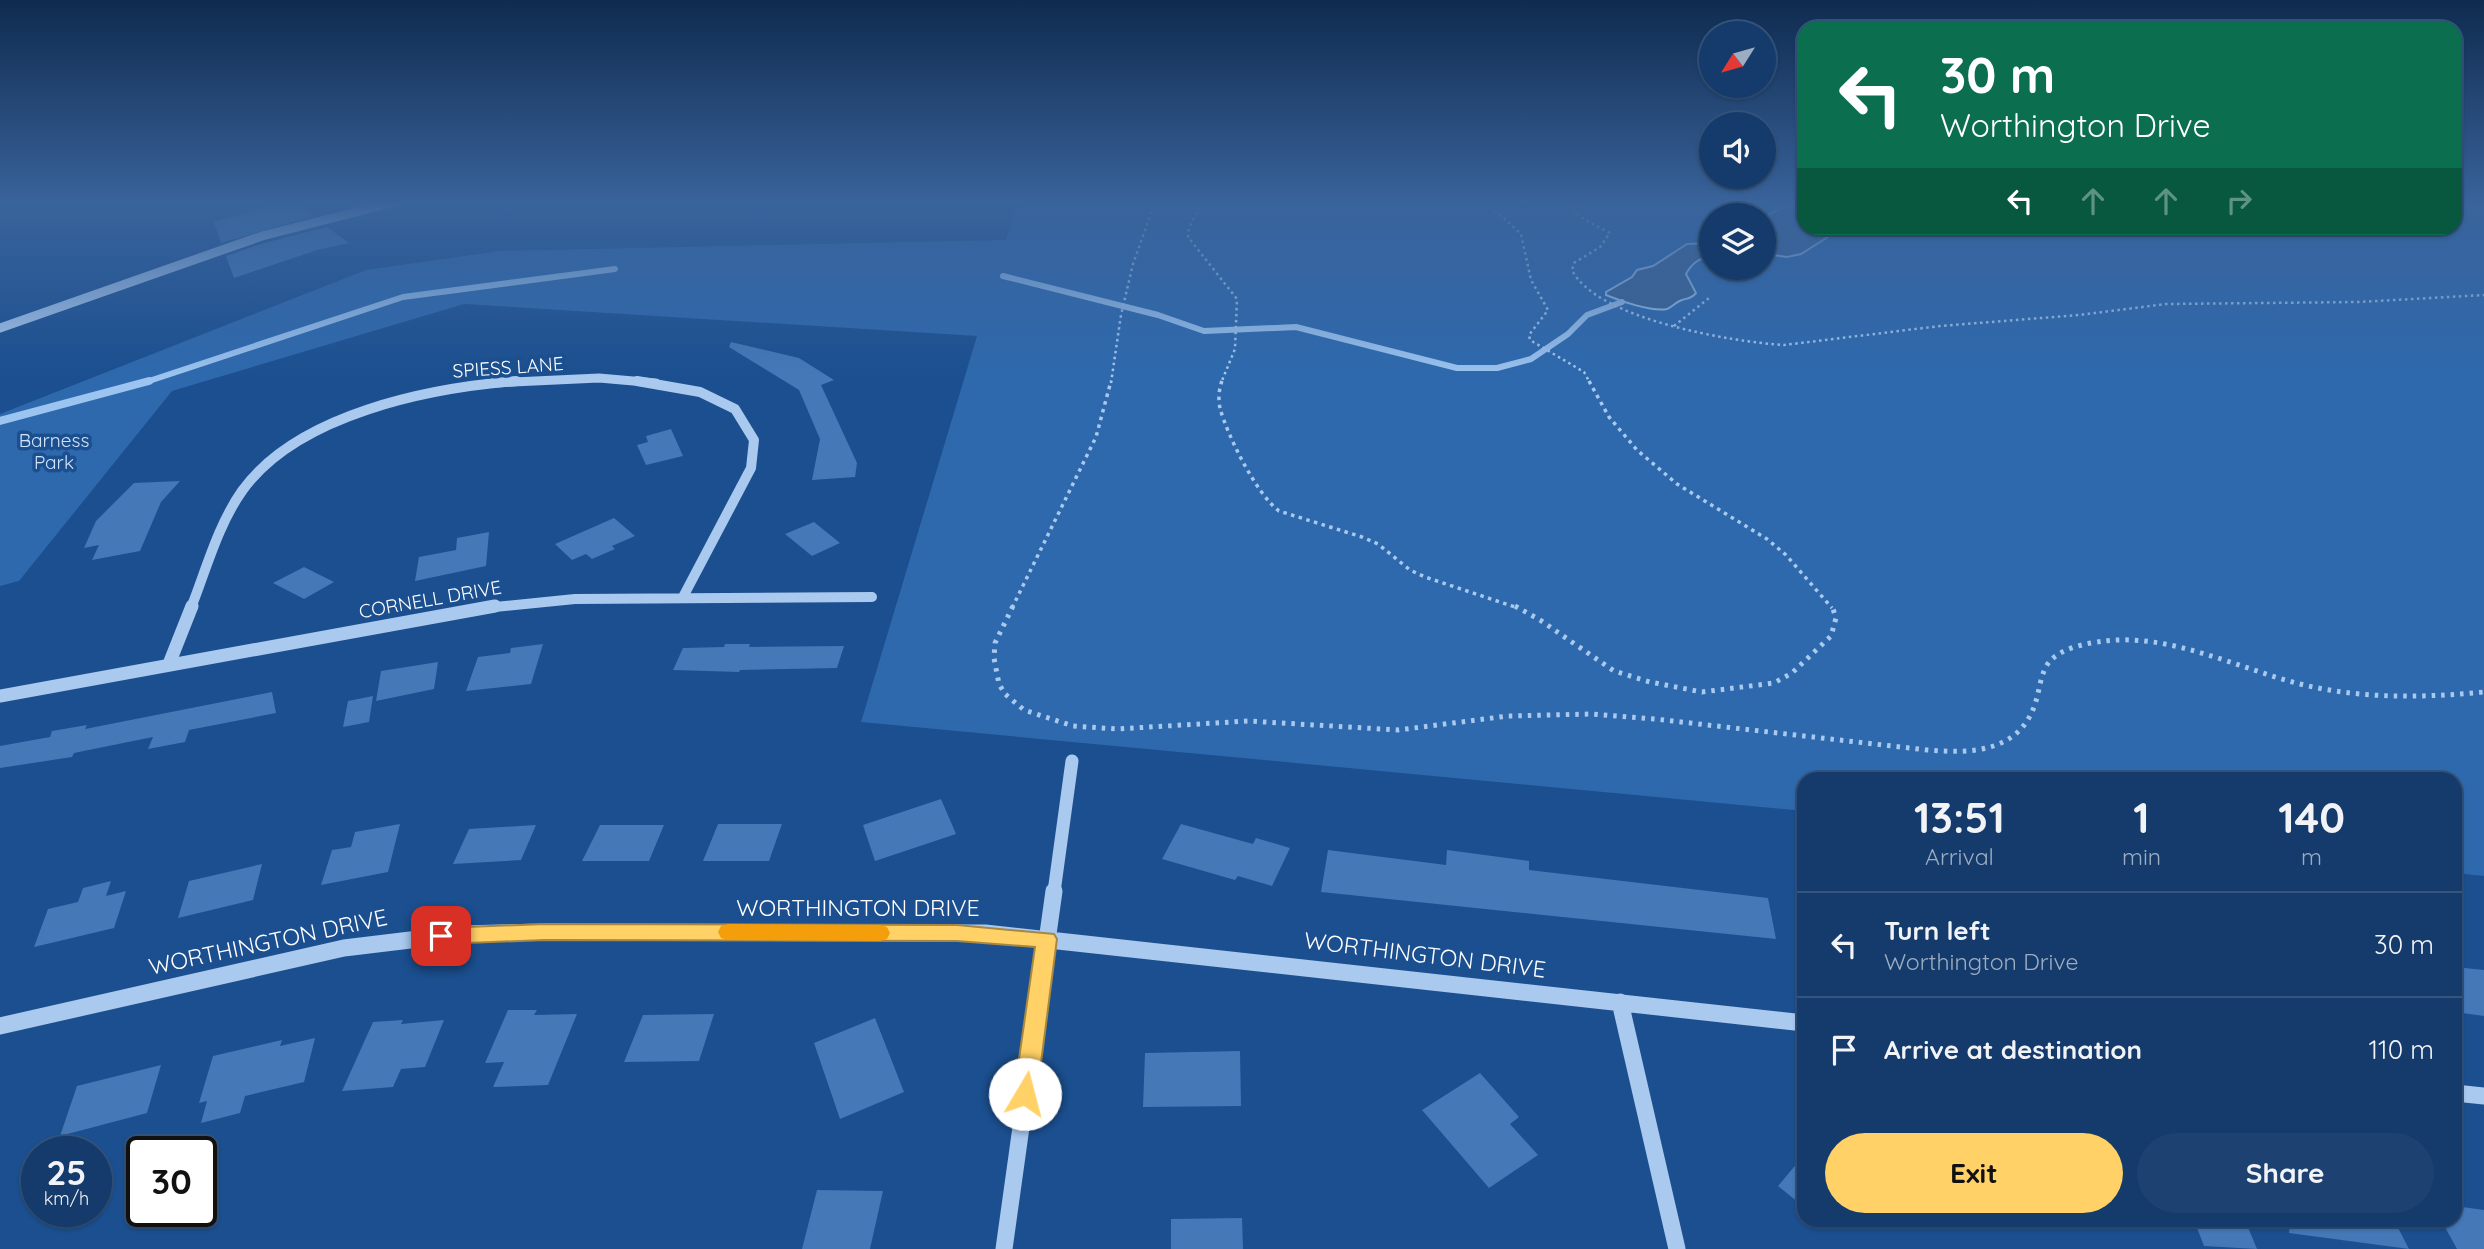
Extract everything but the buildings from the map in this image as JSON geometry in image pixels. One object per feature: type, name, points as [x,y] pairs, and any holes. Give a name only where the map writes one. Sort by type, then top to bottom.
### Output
[{"type":"street","points":[[0,328],[192,260]]},
{"type":"street","name":"SPIESS LANE","points":[[169,664],[232,506],[258,472],[282,452],[355,416],[413,396],[479,383],[612,379],[669,384],[712,396],[741,416],[754,437],[755,452],[751,468],[684,597]]},
{"type":"street","name":"CORNELL DRIVE","points":[[0,696],[503,605],[575,599],[873,597]]},
{"type":"street","points":[[1004,1249],[1072,761]]},
{"type":"street","name":"WORTHINGTON DRIVE","points":[[0,1026],[320,952],[403,939],[460,934],[545,932],[985,933],[1797,1022]]},
{"type":"street","points":[[1620,1002],[1677,1249]]},
{"type":"street","points":[[2462,1094],[2484,1096]]},
{"type":"path","points":[[1134,260],[1121,316],[1115,368],[1096,437],[995,643],[992,663],[994,672],[1010,700],[1025,712],[1049,721],[1087,729],[1230,721],[1290,722],[1385,730],[1424,728],[1484,718],[1542,713],[1653,719],[1799,737],[1972,751],[2014,738],[2035,706],[2050,661],[2064,651],[2083,644],[2111,641],[2204,654],[2317,688],[2385,698],[2484,692]]},
{"type":"path","points":[[1206,260],[1237,299],[1235,349],[1220,385],[1219,406],[1257,489],[1267,502],[1279,511],[1362,537],[1378,544],[1418,573],[1510,604],[1540,620],[1614,671],[1650,682],[1702,692],[1774,683],[1793,673],[1831,636],[1836,618],[1831,605],[1786,555],[1767,540],[1677,484],[1637,450],[1609,417],[1584,372],[1530,340],[1529,335],[1548,310],[1531,280],[1527,260]]},
{"type":"path","points":[[1578,260],[1573,263],[1572,270],[1577,281],[1591,294],[1617,305],[1673,327],[1784,345],[1940,326],[2079,315],[2166,304],[2358,302],[2484,295]]},
{"type":"path","points":[[1673,327],[1709,298]]},
{"type":"green space","name":"Barness Park","points":[[435,260],[1699,260],[1699,280],[1776,280],[1776,260],[2484,260],[2484,876],[2462,874],[2462,772],[1797,772],[1797,810],[861,722],[977,336],[464,304],[172,391],[19,581],[0,586],[0,414],[366,270]]},
{"type":"shaded area","points":[[1662,260],[1699,260],[1686,274],[1696,293],[1661,310],[1606,295],[1606,292],[1632,277],[1637,270],[1653,266]]},
{"type":"waterway","points":[[143,383],[403,297],[615,269]]},
{"type":"waterway","points":[[1003,276],[1158,315],[1204,331],[1296,327],[1457,368],[1497,368],[1531,359],[1568,334],[1587,315],[1622,302]]},
{"type":"waterway","points":[[0,421],[149,381]]},
{"type":"slow traffic","points":[[728,932],[880,933]]},
{"type":"route","points":[[441,936],[545,932],[985,933],[1046,939],[1025,1094]]}]
